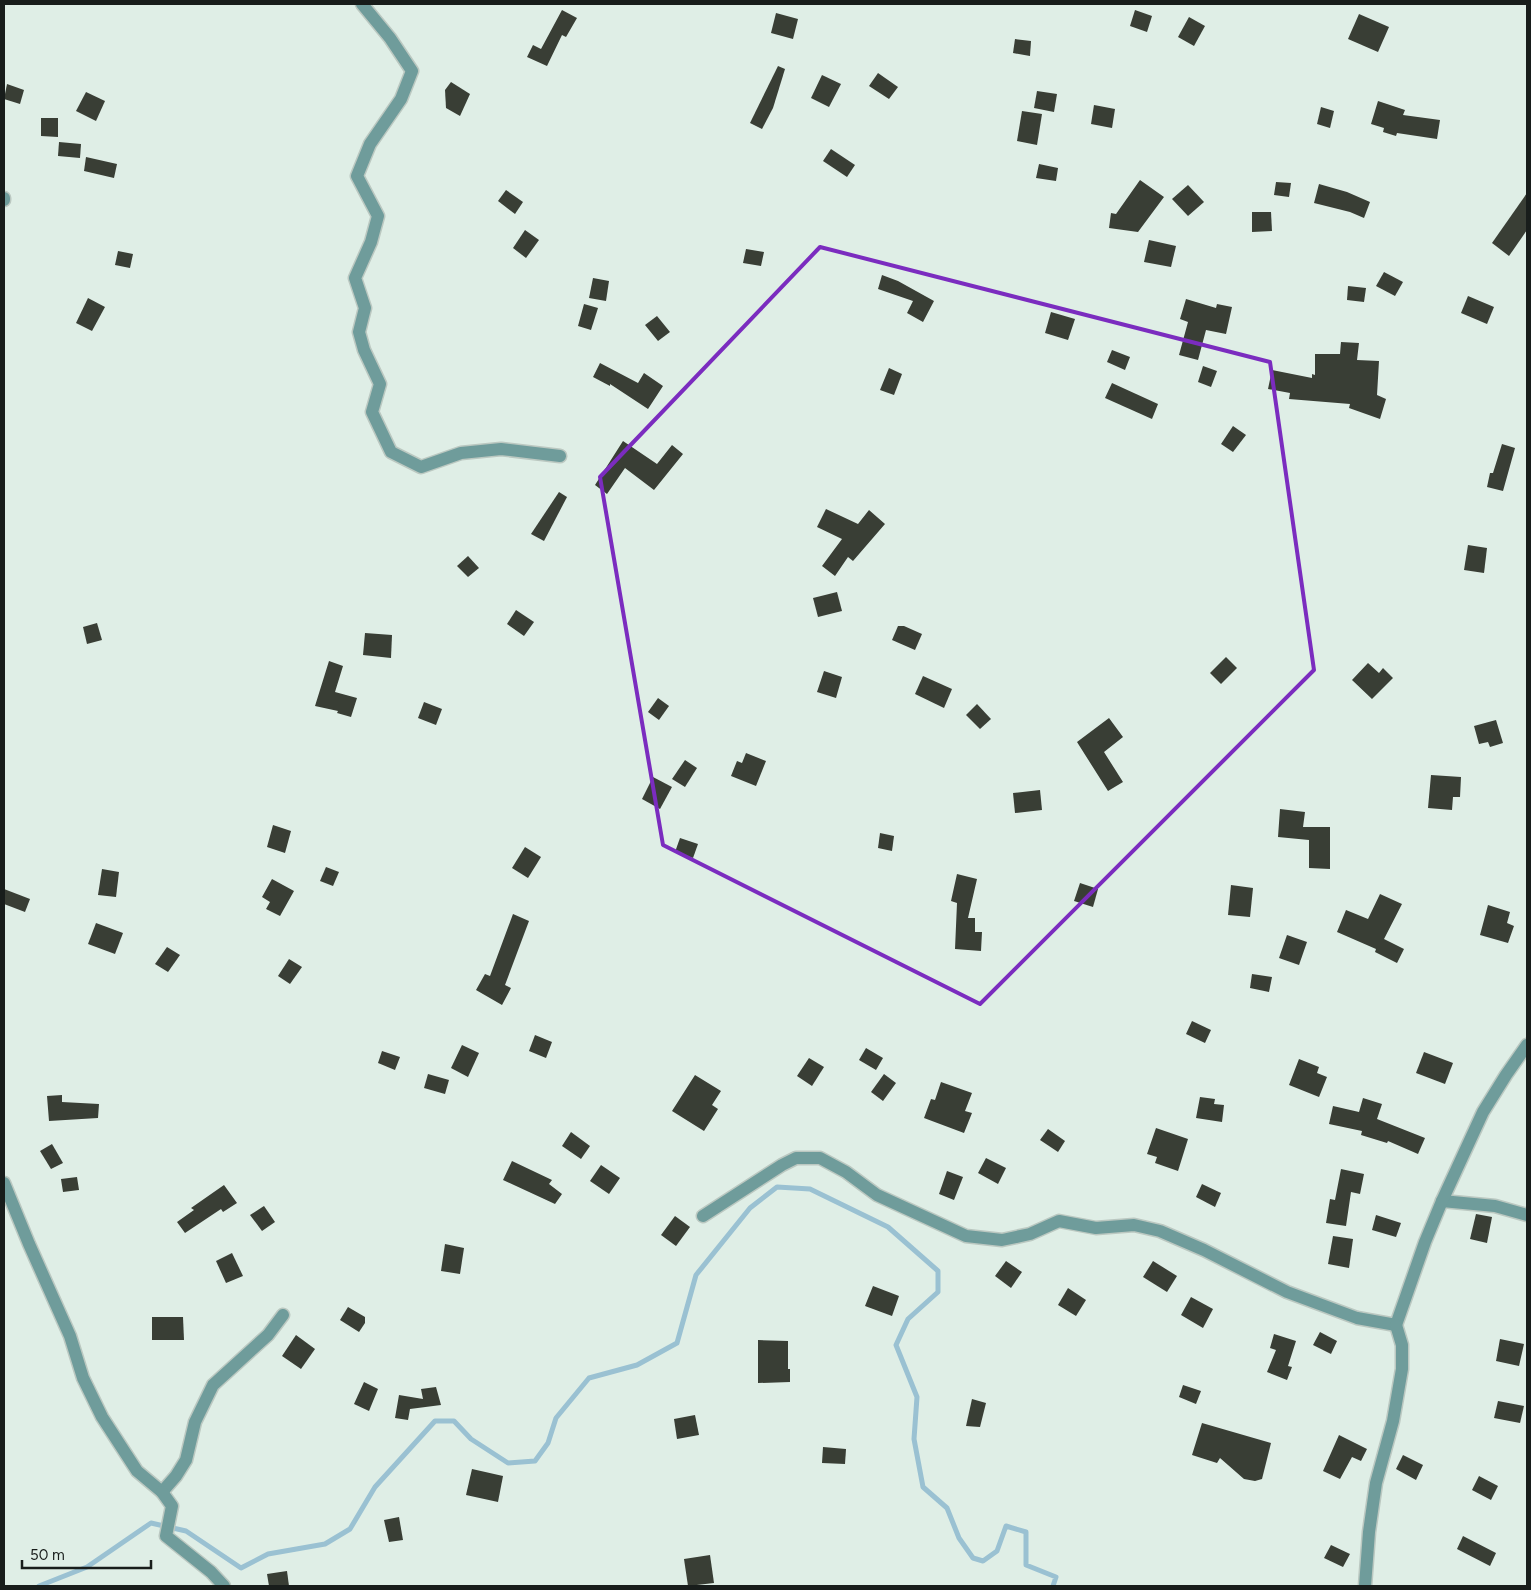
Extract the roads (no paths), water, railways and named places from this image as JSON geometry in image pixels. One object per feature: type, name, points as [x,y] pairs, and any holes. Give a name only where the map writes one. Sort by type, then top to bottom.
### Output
[{"type":"street","points":[[362,4],[390,38],[412,71],[401,99],[370,144],[357,176],[378,216],[372,242],[355,278],[365,308],[359,332],[364,350],[380,384],[372,412],[391,452],[421,467],[461,453],[501,449],[560,456]]},
{"type":"street","points":[[1365,1586],[1376,1482],[1393,1420],[1402,1369],[1402,1345],[1396,1325],[1442,1201],[1483,1112],[1527,1045]]},
{"type":"street","points":[[703,1216],[796,1158],[820,1158],[846,1172],[877,1195],[966,1236],[1002,1240],[1030,1234],[1059,1221],[1096,1228],[1134,1225],[1160,1231],[1204,1250],[1287,1292],[1358,1318],[1396,1325]]},
{"type":"street","points":[[4,1183],[70,1336],[83,1378],[102,1416],[137,1471],[162,1492],[172,1506],[166,1536],[211,1572],[224,1586]]},
{"type":"street","points":[[1442,1201],[1495,1206],[1527,1214]]},
{"type":"street","points":[[162,1492],[176,1476],[186,1460],[196,1422],[212,1385],[268,1335],[283,1314]]},
{"type":"waterway","points":[[39,1586],[87,1567],[151,1523],[186,1531],[241,1568],[268,1554],[325,1544],[350,1529],[375,1487],[435,1421],[454,1421],[471,1439],[508,1463],[535,1461],[548,1443],[556,1418],[589,1378],[637,1365],[677,1343],[696,1275],[750,1208],[777,1187],[810,1189],[888,1227],[938,1271],[938,1292],[908,1319],[896,1345],[917,1397],[914,1439],[923,1487],[947,1508],[959,1538],[973,1558],[983,1561],[997,1551],[1006,1526],[1026,1532],[1026,1565],[1056,1577],[1053,1586]]}]
